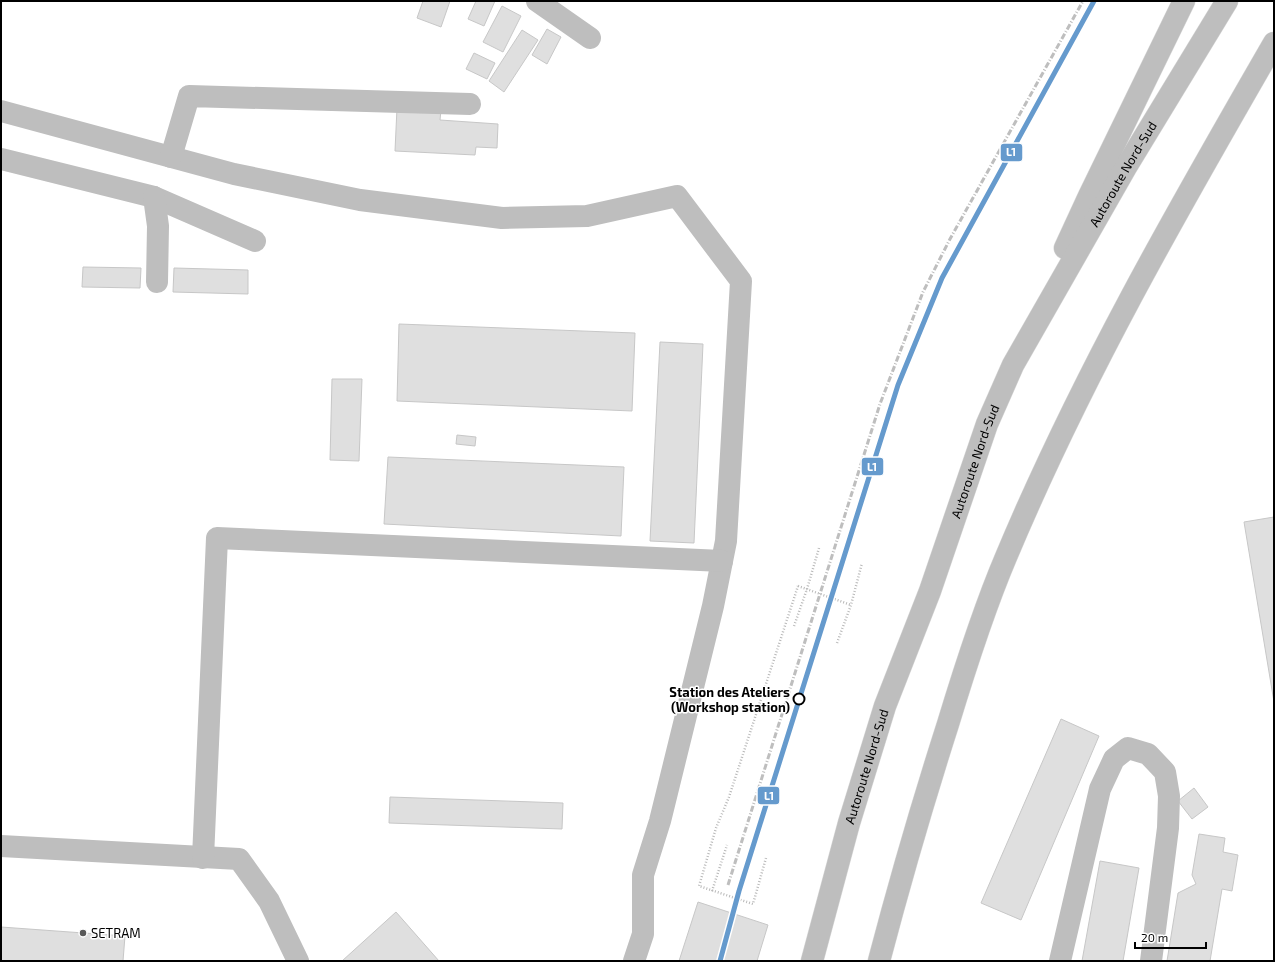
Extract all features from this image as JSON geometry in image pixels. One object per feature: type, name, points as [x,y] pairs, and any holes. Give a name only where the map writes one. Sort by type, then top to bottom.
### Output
[{"type":"main road","points":[[537,1],[590,38]]},
{"type":"main road","points":[[1013,364],[1089,196],[1184,1]]},
{"type":"main road","name":"Autoroute Nord-Sud","points":[[812,961],[849,823],[885,706],[930,591],[987,424],[1013,364],[1126,167],[1227,1]]},
{"type":"main road","points":[[879,961],[920,811],[964,672],[1004,560],[1055,443],[1132,293],[1274,43]]},
{"type":"main road","points":[[171,157],[189,96],[470,104]]},
{"type":"main road","points":[[1,111],[234,174],[360,200],[502,218],[587,216],[678,196],[741,281],[726,541],[713,606],[660,821],[643,874],[643,934],[634,961]]},
{"type":"main road","points":[[1,159],[154,197],[254,241]]},
{"type":"main road","points":[[154,197],[158,226],[158,282]]},
{"type":"main road","points":[[203,858],[217,538],[722,561]]},
{"type":"main road","points":[[1060,961],[1100,790],[1114,759],[1128,748],[1148,754],[1165,772],[1169,796],[1168,828],[1151,961]]},
{"type":"main road","points":[[1,846],[239,859],[269,901],[298,961]]},
{"type":"path","points":[[794,626],[808,589],[819,548]]},
{"type":"path","points":[[837,643],[851,605],[862,563]]},
{"type":"path","points":[[766,858],[753,904],[699,886],[716,828],[730,797],[798,586],[851,605]]},
{"type":"path","points":[[712,891],[727,845]]},
{"type":"building","points":[[423,1],[450,1],[441,27],[417,18]]},
{"type":"building","points":[[476,1],[495,1],[484,26],[468,19]]},
{"type":"building","points":[[502,6],[521,16],[503,52],[483,42]]},
{"type":"building","points":[[547,29],[561,37],[547,64],[532,55]]},
{"type":"building","points":[[522,30],[538,40],[504,92],[489,81]]},
{"type":"building","points":[[474,53],[495,63],[487,79],[466,69]]},
{"type":"building","points":[[397,108],[441,110],[440,120],[498,124],[497,148],[476,147],[475,155],[395,151]]},
{"type":"building","points":[[83,267],[141,268],[140,288],[82,287]]},
{"type":"building","points":[[174,268],[248,270],[248,294],[173,292]]},
{"type":"building","points":[[399,324],[635,333],[632,411],[397,401]]},
{"type":"building","points":[[660,342],[703,344],[694,543],[650,541]]},
{"type":"building","points":[[332,379],[362,379],[359,461],[330,460]]},
{"type":"building","points":[[457,435],[476,437],[475,446],[456,444]]},
{"type":"building","points":[[388,457],[624,467],[621,536],[384,524]]},
{"type":"building","points":[[1274,517],[1274,702],[1244,522]]},
{"type":"building","points":[[1061,719],[1099,736],[1021,920],[981,903]]},
{"type":"building","points":[[1194,788],[1208,807],[1192,819],[1178,801]]},
{"type":"building","points":[[390,797],[563,803],[562,829],[389,823]]},
{"type":"building","points":[[1199,834],[1225,838],[1223,852],[1238,855],[1232,891],[1222,889],[1210,961],[1167,961],[1178,893],[1196,884],[1192,875]]},
{"type":"building","points":[[1100,861],[1139,868],[1123,961],[1082,961]]},
{"type":"building","points":[[698,902],[768,925],[757,961],[679,961]]},
{"type":"building","points":[[396,912],[439,961],[342,961]]},
{"type":"building","points":[[1,927],[125,936],[123,961],[1,961]]},
{"type":"railway","points":[[728,885],[880,404],[923,292],[950,239],[1083,1]]},
{"type":"transit line","name":"L1","points":[[720,961],[739,891],[898,385],[942,278],[1094,1]]},
{"type":"place","name":"Station des Ateliers (Workshop station)","points":[[799,699]]},
{"type":"place","name":"SETRAM","points":[[83,933]]}]
